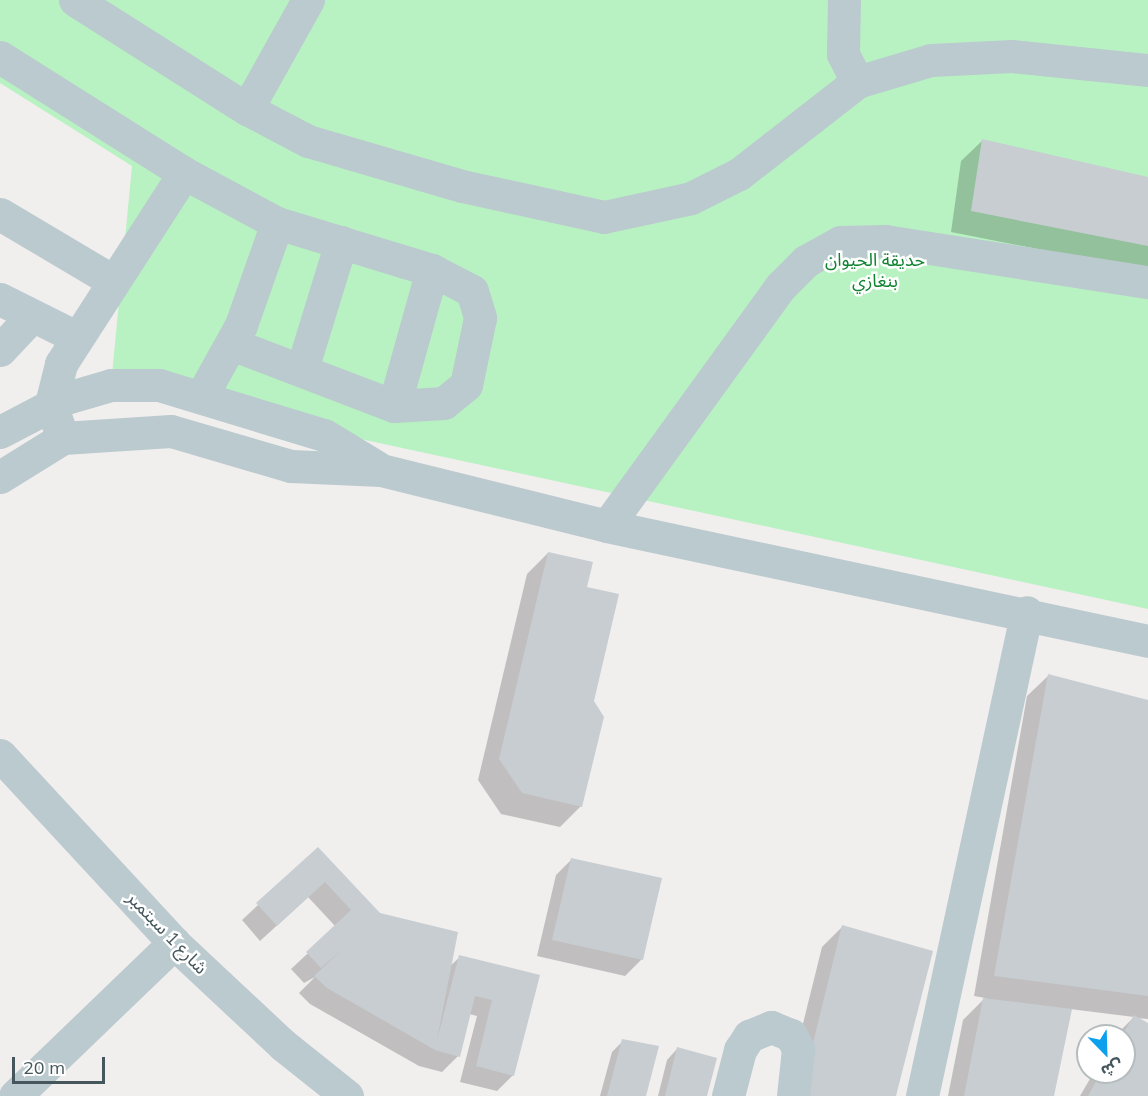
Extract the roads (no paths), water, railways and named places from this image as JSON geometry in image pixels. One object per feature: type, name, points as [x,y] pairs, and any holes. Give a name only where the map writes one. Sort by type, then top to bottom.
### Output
[{"type":"street","points":[[75,0],[247,109],[308,141],[462,186],[604,217],[691,198],[739,174],[857,82],[931,60],[977,58],[1148,70]]},
{"type":"street","points":[[247,109],[308,0]]},
{"type":"street","points":[[844,0],[843,54],[857,82]]},
{"type":"street","points":[[0,57],[184,173],[277,223],[432,270],[472,291],[480,318],[466,385],[444,403],[394,406],[232,344]]},
{"type":"street","points":[[63,438],[51,404],[61,364],[76,337],[184,173]]},
{"type":"street","points":[[0,214],[113,281]]},
{"type":"street","points":[[201,397],[232,344],[277,223]]},
{"type":"street","points":[[607,526],[781,285],[806,261],[840,242],[885,241],[1148,282]]},
{"type":"street","points":[[302,369],[341,242]]},
{"type":"street","points":[[394,406],[432,270]]},
{"type":"street","points":[[0,299],[31,317],[76,337]]},
{"type":"street","points":[[0,350],[31,317]]},
{"type":"street","points":[[0,432],[51,404],[111,385],[159,385],[324,435],[381,470]]},
{"type":"street","points":[[0,477],[63,438],[171,431],[291,466],[381,470],[607,526],[1027,612],[1148,641]]},
{"type":"street","points":[[922,1096],[1027,612]]},
{"type":"street","name":"شارع 1 سبتمبر","points":[[0,755],[174,943],[283,1045],[347,1096]]},
{"type":"street","points":[[15,1096],[174,943]]},
{"type":"street","points":[[728,1096],[740,1050],[749,1036],[771,1027],[791,1035],[798,1049],[793,1096]]},
{"type":"park label","name":"حديقة الحيوان بنغازي","points":[[875,271]]}]
